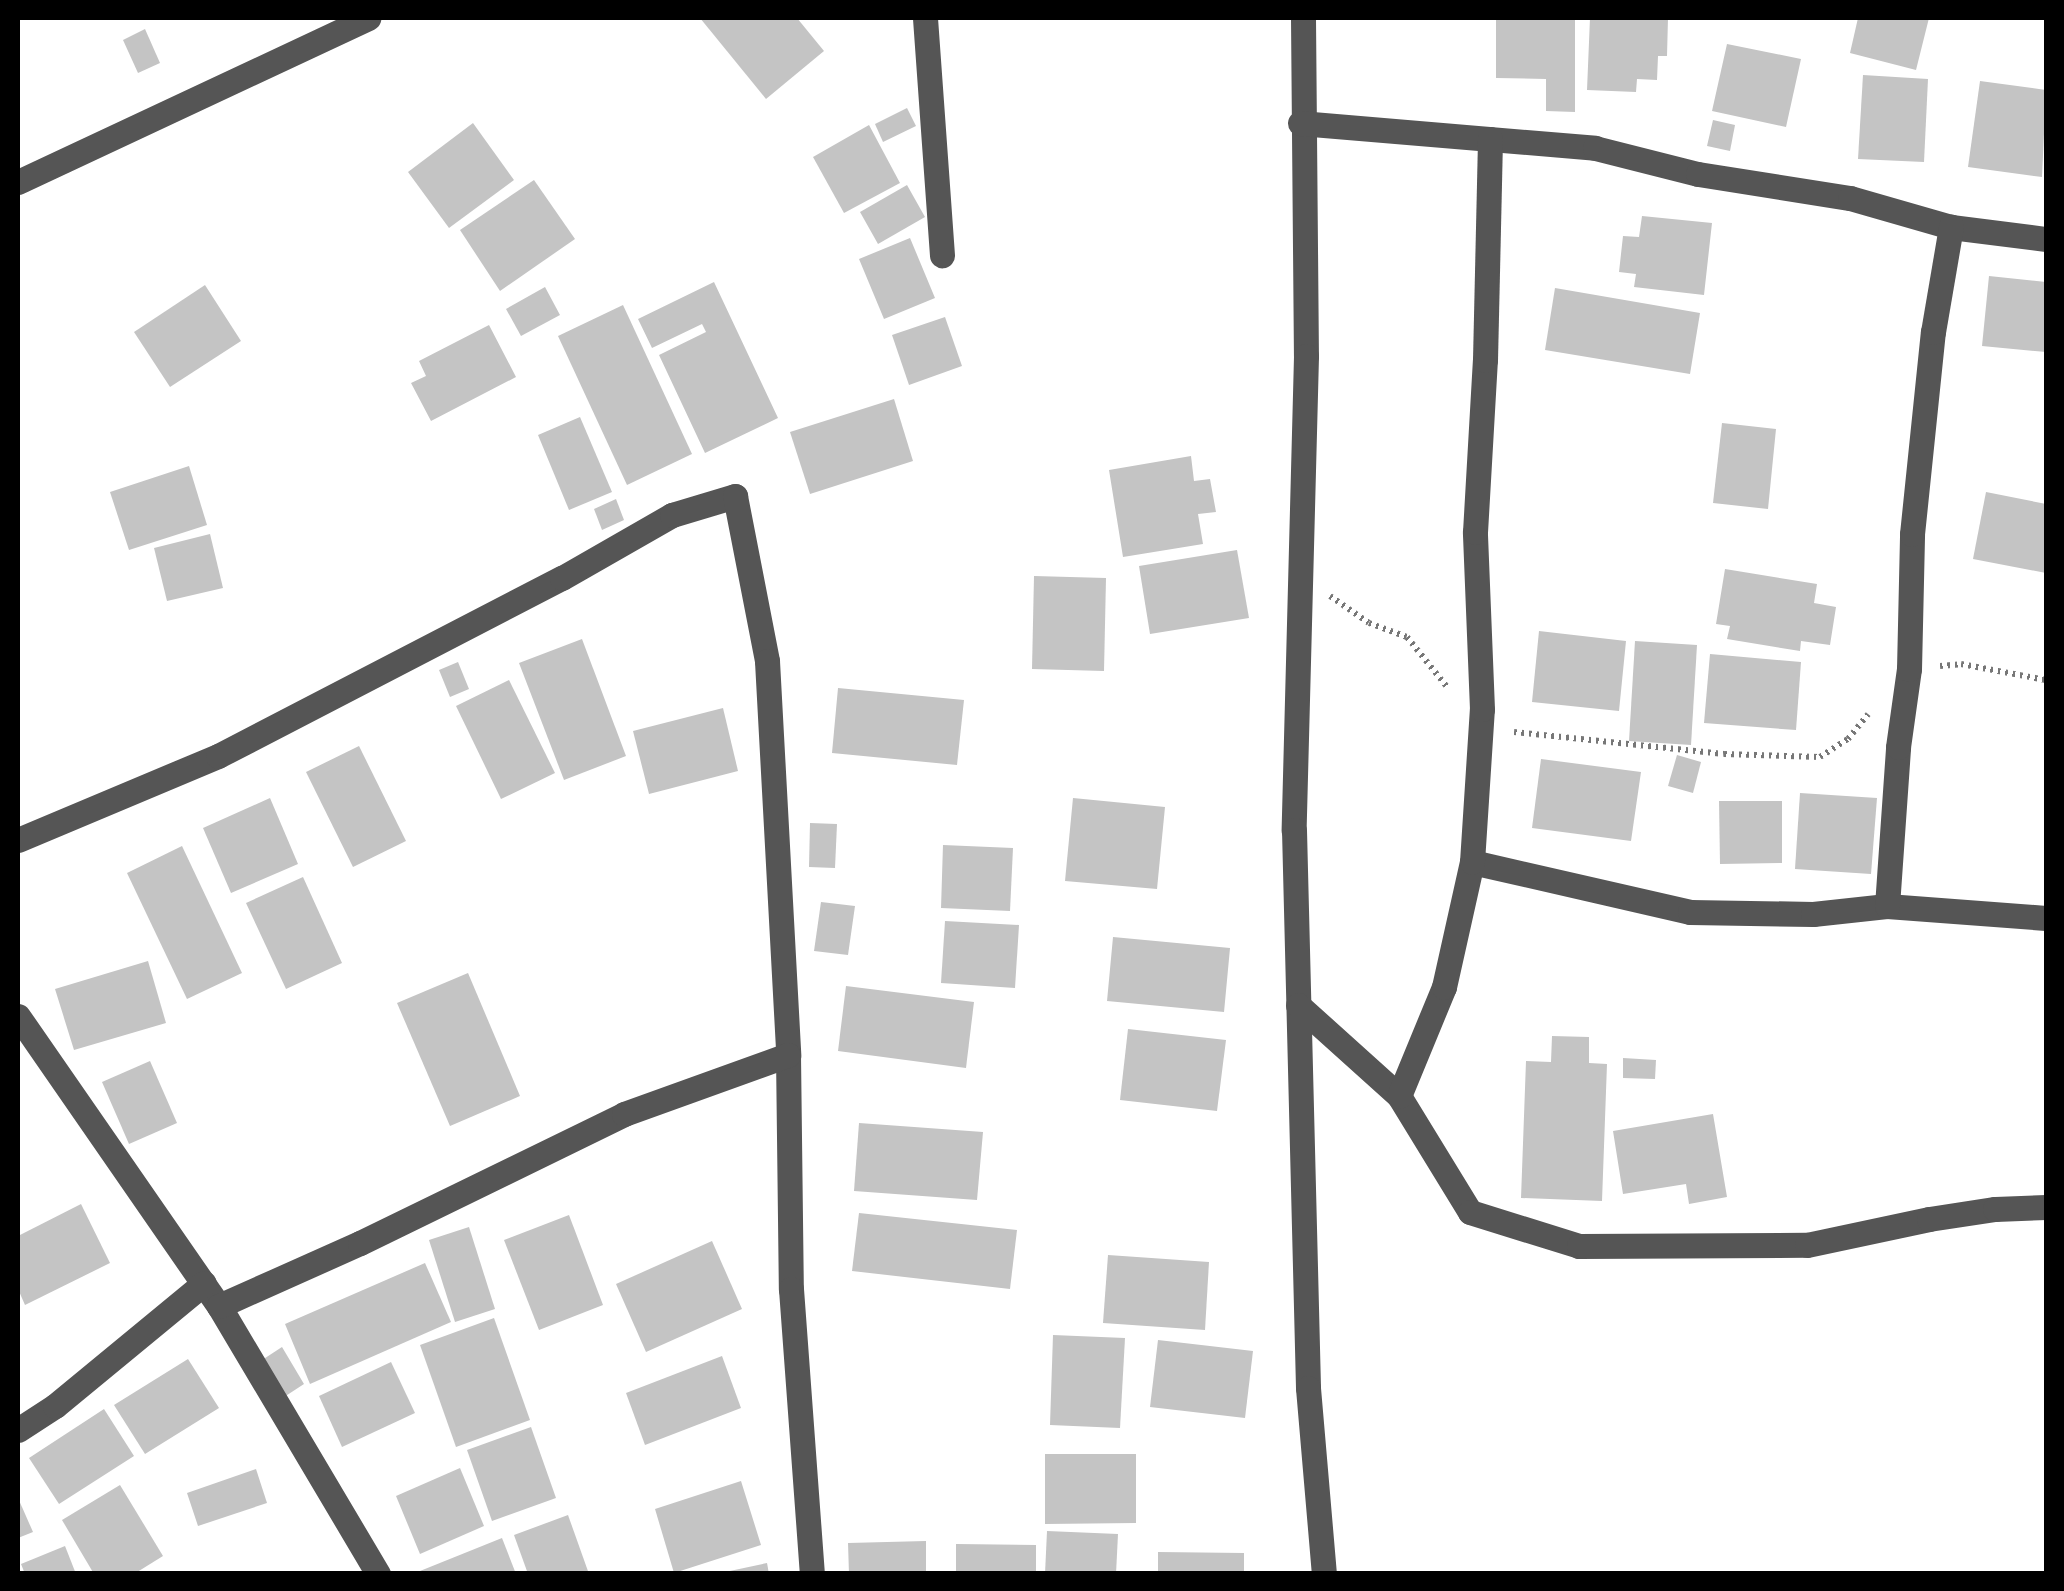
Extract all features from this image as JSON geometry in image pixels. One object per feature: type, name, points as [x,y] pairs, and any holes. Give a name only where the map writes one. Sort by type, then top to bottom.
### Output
[{"type":"street","points":[[18,182],[368,18]]},
{"type":"street","points":[[925,18],[942,255]]},
{"type":"street","points":[[1303,18],[1300,123],[1306,356],[1294,830],[1308,1388],[1324,1574]]},
{"type":"street","points":[[1300,123],[1595,148],[1698,174],[1850,198],[1951,227],[2046,239]]},
{"type":"street","points":[[1399,1096],[1444,987],[1472,862],[1482,709],[1475,532],[1485,360],[1490,139]]},
{"type":"street","points":[[1887,906],[1898,747],[1910,669],[1912,534],[1933,332],[1951,227]]},
{"type":"street","points":[[18,840],[218,756],[562,578],[672,515],[735,496],[766,661],[788,1056],[790,1251],[812,1574]]},
{"type":"street","points":[[1472,862],[1690,912],[1814,914],[1887,906],[2046,918]]},
{"type":"street","points":[[1298,1005],[1399,1096],[1470,1212],[1580,1246],[1807,1244],[1995,1208],[2046,1207]]},
{"type":"street","points":[[18,1016],[219,1306],[378,1574]]},
{"type":"street","points":[[219,1306],[360,1244],[624,1114],[788,1056]]},
{"type":"street","points":[[18,1430],[55,1406],[204,1283]]},
{"type":"path","points":[[1300,574],[1370,623],[1407,637],[1458,701],[1482,709],[1517,735],[1724,754],[1820,757],[1848,738],[1910,669],[1961,664],[2046,680]]},
{"type":"building","points":[[700,18],[797,18],[824,51],[766,99]]},
{"type":"building","points":[[1496,18],[1575,18],[1575,112],[1546,111],[1546,79],[1496,78]]},
{"type":"building","points":[[1590,18],[1668,18],[1667,56],[1658,56],[1657,80],[1637,79],[1636,92],[1587,90]]},
{"type":"building","points":[[1858,18],[1929,18],[1916,70],[1850,53]]},
{"type":"building","points":[[145,29],[160,63],[138,73],[123,40]]},
{"type":"building","points":[[1727,44],[1801,59],[1786,127],[1712,111]]},
{"type":"building","points":[[1863,75],[1928,79],[1924,162],[1858,159]]},
{"type":"building","points":[[1980,81],[2046,90],[2042,177],[1968,167]]},
{"type":"building","points":[[907,108],[916,126],[883,142],[875,124]]},
{"type":"building","points":[[1713,120],[1735,125],[1730,151],[1707,146]]},
{"type":"building","points":[[473,123],[514,180],[449,228],[408,172]]},
{"type":"building","points":[[869,125],[900,183],[844,213],[813,157]]},
{"type":"building","points":[[534,180],[575,239],[500,291],[460,230]]},
{"type":"building","points":[[907,185],[925,217],[878,244],[860,212]]},
{"type":"building","points":[[1642,216],[1712,223],[1704,295],[1634,287],[1636,274],[1619,272],[1623,236],[1639,237]]},
{"type":"building","points":[[910,238],[935,298],[884,319],[859,259]]},
{"type":"building","points":[[1989,276],[2046,282],[2046,352],[1982,346]]},
{"type":"building","points":[[714,282],[778,418],[705,453],[659,355],[706,332],[702,324],[652,348],[638,319]]},
{"type":"building","points":[[205,285],[241,341],[170,387],[134,332]]},
{"type":"building","points":[[545,287],[560,315],[521,336],[506,309]]},
{"type":"building","points":[[1555,288],[1700,313],[1690,374],[1545,350]]},
{"type":"building","points":[[623,305],[692,454],[627,485],[558,336]]},
{"type":"building","points":[[945,317],[962,366],[909,385],[892,335]]},
{"type":"building","points":[[489,325],[516,377],[431,421],[411,383],[426,376],[419,361]]},
{"type":"building","points":[[894,399],[913,461],[810,494],[790,432]]},
{"type":"building","points":[[580,417],[612,492],[569,510],[538,435]]},
{"type":"building","points":[[1722,423],[1776,429],[1768,509],[1713,503]]},
{"type":"building","points":[[1191,456],[1194,481],[1210,479],[1216,512],[1198,514],[1203,544],[1123,557],[1109,470]]},
{"type":"building","points":[[189,466],[207,525],[129,550],[110,492]]},
{"type":"building","points":[[1986,492],[2046,504],[2046,573],[1973,559]]},
{"type":"building","points":[[616,499],[624,520],[602,530],[594,509]]},
{"type":"building","points":[[210,534],[223,588],[167,601],[154,548]]},
{"type":"building","points":[[1237,550],[1249,618],[1150,634],[1139,566]]},
{"type":"building","points":[[1725,569],[1817,584],[1814,603],[1836,607],[1830,645],[1801,641],[1800,651],[1727,639],[1730,626],[1716,624]]},
{"type":"building","points":[[1034,576],[1106,578],[1104,671],[1032,669]]},
{"type":"building","points":[[1539,631],[1626,641],[1619,711],[1532,702]]},
{"type":"building","points":[[582,639],[626,756],[564,780],[519,663]]},
{"type":"building","points":[[1635,641],[1697,645],[1691,745],[1629,741]]},
{"type":"building","points":[[1710,654],[1801,662],[1796,730],[1704,723]]},
{"type":"building","points":[[458,662],[469,689],[450,697],[439,670]]},
{"type":"building","points":[[509,680],[555,773],[501,799],[456,706]]},
{"type":"building","points":[[838,688],[964,700],[957,765],[832,753]]},
{"type":"building","points":[[723,708],[738,771],[649,794],[633,731]]},
{"type":"building","points":[[359,746],[406,841],[353,867],[306,772]]},
{"type":"building","points":[[1677,755],[1701,762],[1693,793],[1668,786]]},
{"type":"building","points":[[1541,759],[1641,772],[1631,841],[1532,828]]},
{"type":"building","points":[[1800,793],[1877,798],[1871,874],[1795,869]]},
{"type":"building","points":[[270,798],[298,864],[231,893],[203,828]]},
{"type":"building","points":[[1073,798],[1165,807],[1157,889],[1065,881]]},
{"type":"building","points":[[1719,801],[1782,801],[1782,863],[1720,864]]},
{"type":"building","points":[[810,823],[837,824],[835,868],[809,867]]},
{"type":"building","points":[[943,845],[1013,848],[1010,911],[941,908]]},
{"type":"building","points":[[182,846],[242,973],[187,999],[127,873]]},
{"type":"building","points":[[303,877],[342,963],[286,989],[246,903]]},
{"type":"building","points":[[821,902],[855,906],[848,955],[814,951]]},
{"type":"building","points":[[945,921],[1019,925],[1015,988],[941,983]]},
{"type":"building","points":[[1113,937],[1230,948],[1224,1012],[1107,1001]]},
{"type":"building","points":[[148,961],[166,1023],[74,1050],[55,989]]},
{"type":"building","points":[[468,973],[520,1096],[450,1126],[397,1003]]},
{"type":"building","points":[[846,986],[974,1002],[966,1068],[838,1051]]},
{"type":"building","points":[[1128,1029],[1226,1040],[1217,1111],[1120,1100]]},
{"type":"building","points":[[1552,1036],[1589,1037],[1589,1063],[1607,1064],[1602,1201],[1521,1198],[1526,1061],[1551,1062]]},
{"type":"building","points":[[1623,1058],[1656,1060],[1655,1079],[1623,1078]]},
{"type":"building","points":[[150,1061],[177,1123],[129,1144],[102,1082]]},
{"type":"building","points":[[1713,1114],[1727,1197],[1689,1204],[1686,1184],[1623,1194],[1613,1131]]},
{"type":"building","points":[[859,1123],[983,1132],[977,1200],[854,1191]]},
{"type":"building","points":[[81,1204],[110,1263],[25,1305],[18,1289],[18,1236]]},
{"type":"building","points":[[859,1213],[1017,1230],[1010,1289],[852,1271]]},
{"type":"building","points":[[569,1215],[603,1305],[539,1330],[504,1240]]},
{"type":"building","points":[[469,1227],[495,1309],[455,1322],[429,1240]]},
{"type":"building","points":[[712,1241],[742,1309],[646,1352],[616,1284]]},
{"type":"building","points":[[1108,1255],[1209,1262],[1205,1330],[1103,1323]]},
{"type":"building","points":[[425,1263],[451,1322],[310,1384],[285,1324]]},
{"type":"building","points":[[494,1318],[530,1420],[456,1447],[420,1345]]},
{"type":"building","points":[[1053,1335],[1125,1338],[1120,1428],[1050,1425]]},
{"type":"building","points":[[1158,1340],[1253,1351],[1245,1418],[1150,1407]]},
{"type":"building","points":[[282,1347],[304,1384],[281,1399],[259,1362]]},
{"type":"building","points":[[722,1356],[741,1408],[645,1445],[626,1393]]},
{"type":"building","points":[[188,1359],[219,1408],[145,1454],[114,1405]]},
{"type":"building","points":[[391,1362],[415,1413],[342,1447],[319,1396]]},
{"type":"building","points":[[104,1409],[134,1456],[59,1504],[29,1458]]},
{"type":"building","points":[[531,1427],[556,1498],[492,1521],[467,1450]]},
{"type":"building","points":[[1045,1454],[1136,1454],[1136,1523],[1045,1524]]},
{"type":"building","points":[[460,1468],[484,1526],[420,1554],[396,1496]]},
{"type":"building","points":[[256,1469],[267,1503],[198,1526],[187,1493]]},
{"type":"building","points":[[741,1481],[761,1545],[674,1573],[655,1509]]},
{"type":"building","points":[[120,1485],[163,1556],[134,1574],[94,1574],[62,1520]]},
{"type":"building","points":[[18,1498],[33,1532],[18,1538]]},
{"type":"building","points":[[568,1515],[589,1574],[528,1574],[514,1535]]},
{"type":"building","points":[[1047,1531],[1118,1534],[1116,1574],[1045,1574]]},
{"type":"building","points":[[502,1538],[516,1574],[415,1574],[415,1573]]},
{"type":"building","points":[[926,1541],[926,1574],[849,1574],[848,1543]]},
{"type":"building","points":[[956,1544],[1036,1545],[1036,1574],[956,1574]]},
{"type":"building","points":[[65,1546],[76,1574],[25,1574],[21,1564]]},
{"type":"building","points":[[1158,1552],[1244,1553],[1244,1574],[1158,1574]]},
{"type":"building","points":[[767,1563],[769,1574],[725,1574],[725,1572]]}]
